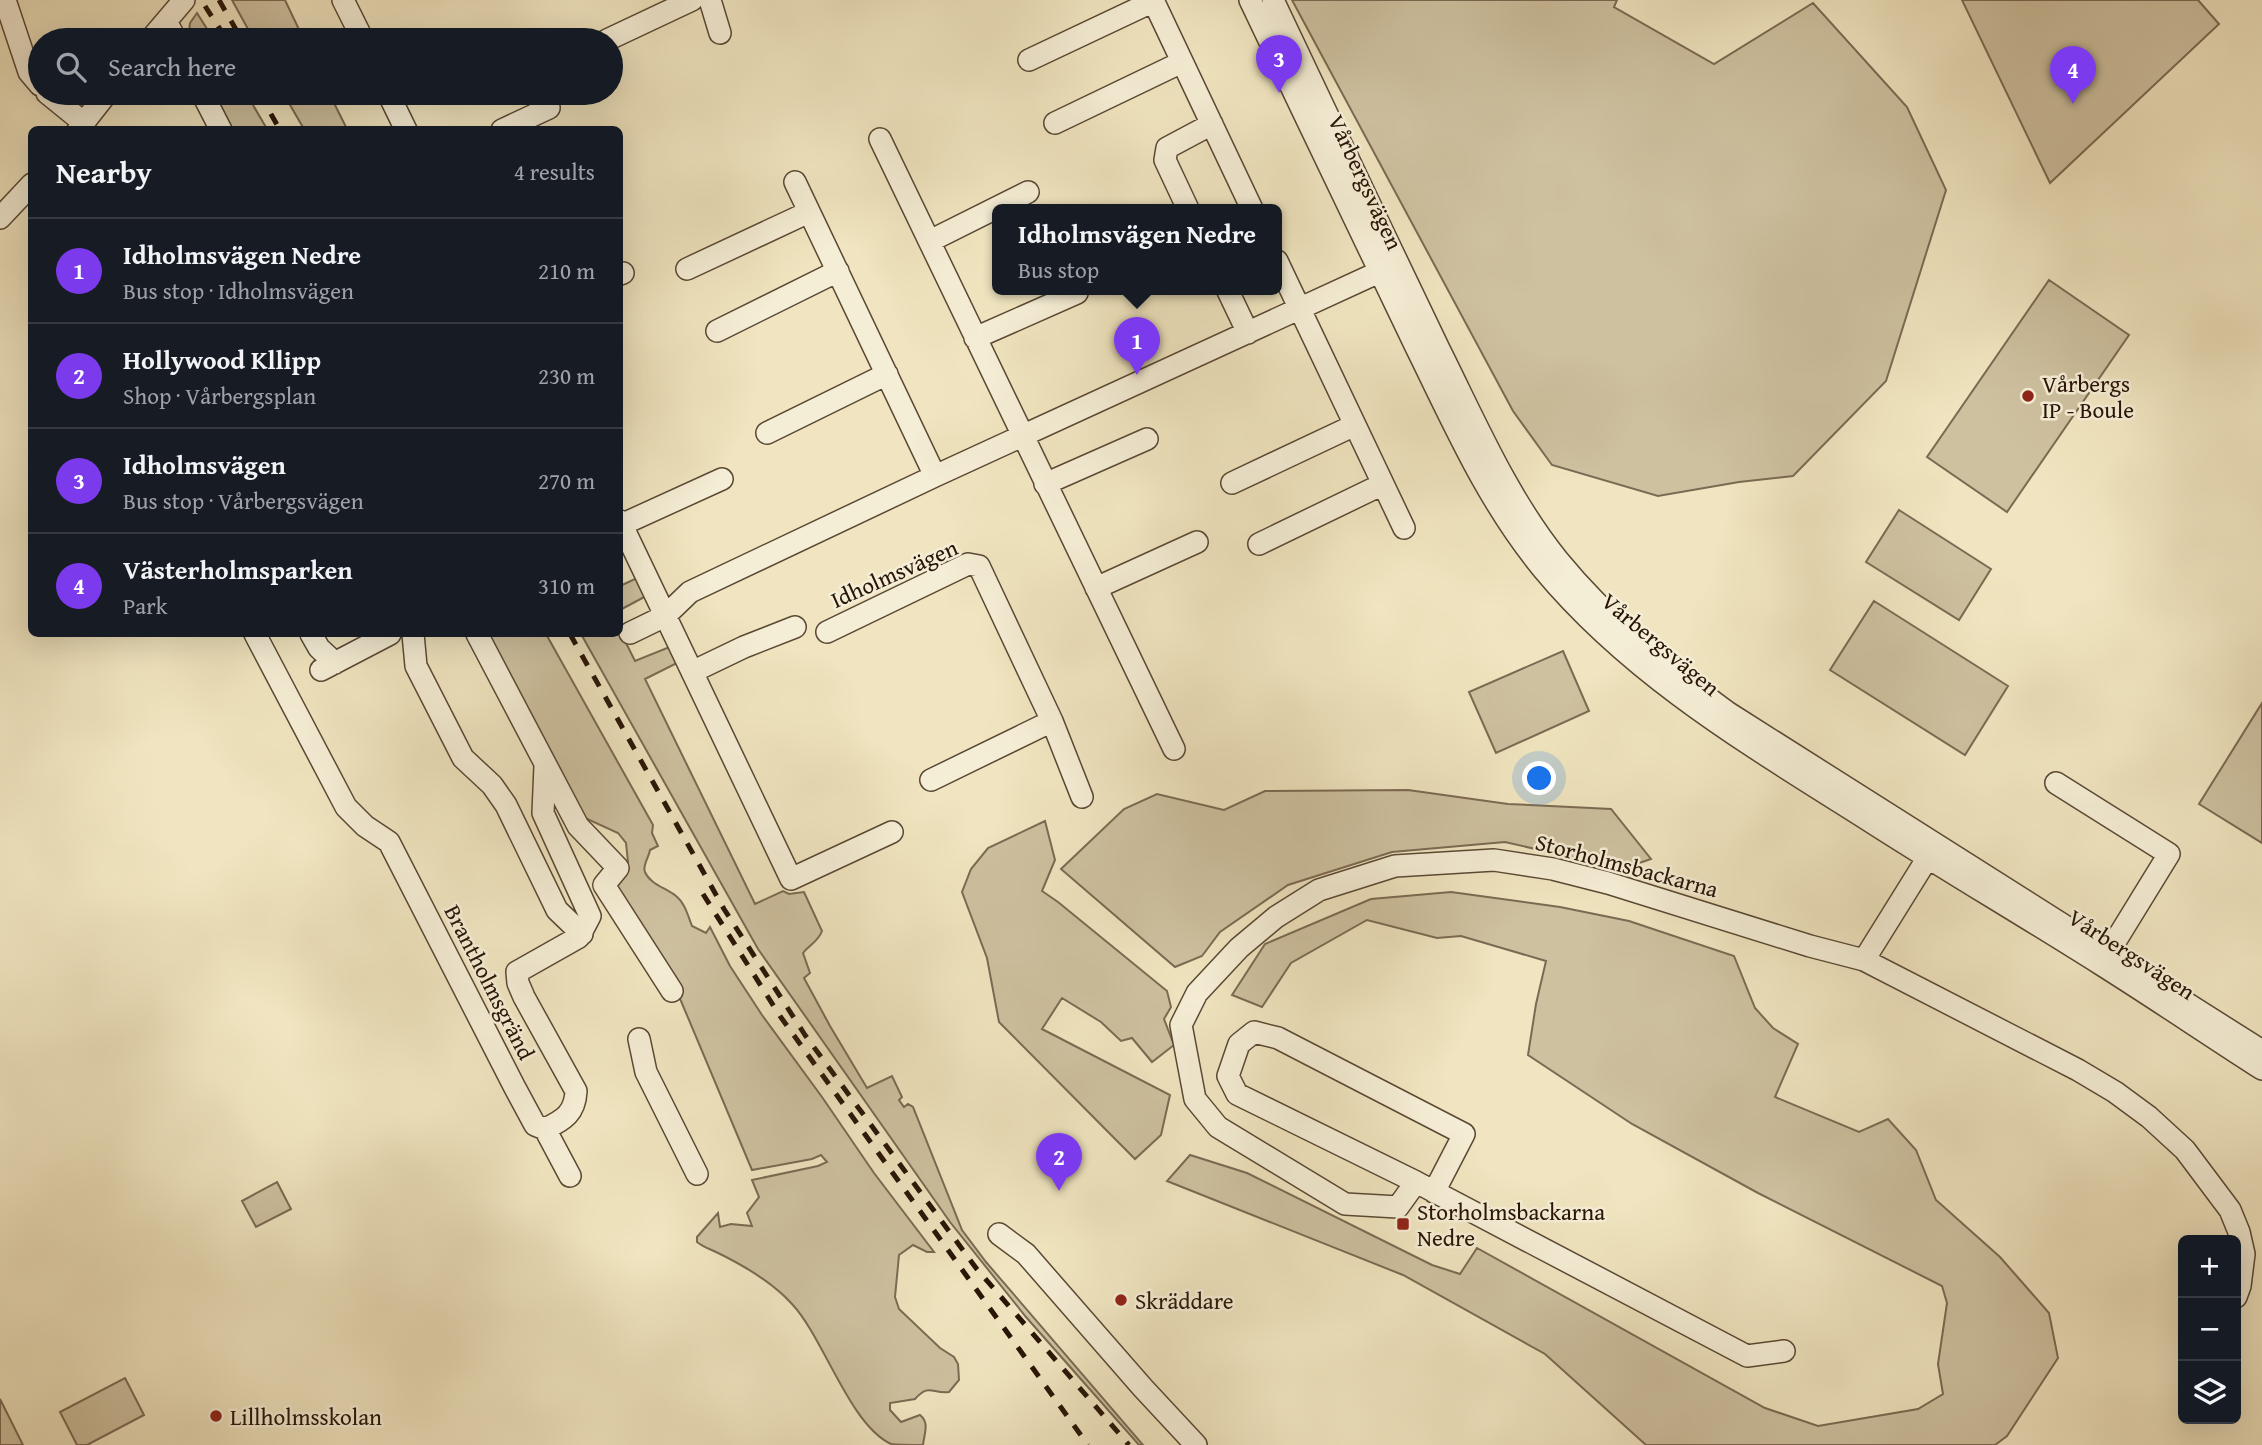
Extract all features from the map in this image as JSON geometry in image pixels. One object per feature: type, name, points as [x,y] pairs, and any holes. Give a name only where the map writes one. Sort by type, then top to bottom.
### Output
[{"type":"street","points":[[5,0],[28,69]]},
{"type":"street","points":[[172,28],[184,0]]},
{"type":"street","points":[[343,0],[357,28]]},
{"type":"street","points":[[623,29],[652,8],[692,0]]},
{"type":"street","points":[[710,0],[720,33]]},
{"type":"street","name":"Vårbergsvägen","points":[[1250,0],[1388,268]]},
{"type":"street","name":"Vårbergsvägen","points":[[1273,0],[1486,489],[1513,530],[1579,610],[1615,645],[1718,724],[1933,850],[2105,958],[2262,1051]]},
{"type":"street","points":[[1029,60],[1153,1],[1250,204]]},
{"type":"street","points":[[1055,122],[1182,62]]},
{"type":"street","points":[[59,105],[81,126],[98,105]]},
{"type":"street","points":[[208,105],[219,126]]},
{"type":"street","points":[[394,105],[405,126]]},
{"type":"street","points":[[511,126],[549,108]]},
{"type":"street","points":[[1186,204],[1165,160],[1167,148],[1212,124]]},
{"type":"street","points":[[880,139],[1174,749]]},
{"type":"street","points":[[795,182],[935,476]]},
{"type":"street","points":[[0,218],[28,188]]},
{"type":"street","points":[[1004,204],[1028,192]]},
{"type":"street","points":[[930,241],[992,210]]},
{"type":"street","points":[[687,269],[809,212]]},
{"type":"street","points":[[630,634],[665,616],[690,592],[1388,268]]},
{"type":"street","points":[[717,331],[838,271]]},
{"type":"street","points":[[1282,271],[1404,528]]},
{"type":"street","points":[[975,338],[1072,295]]},
{"type":"street","points":[[1230,295],[1248,333]]},
{"type":"street","points":[[767,433],[887,374]]},
{"type":"street","points":[[1232,483],[1355,425]]},
{"type":"street","points":[[1045,484],[1147,439]]},
{"type":"street","points":[[623,522],[722,479]]},
{"type":"street","points":[[1259,544],[1382,484]]},
{"type":"street","points":[[623,529],[791,879],[892,832]]},
{"type":"street","points":[[1096,587],[1197,542]]},
{"type":"street","name":"Idholmsvägen","points":[[827,632],[968,564],[979,566],[1052,721],[1082,797]]},
{"type":"street","points":[[692,672],[794,626]]},
{"type":"street","name":"Brantholmsgränd","points":[[257,637],[345,807],[365,826],[389,842],[519,1096],[535,1125],[545,1129],[563,1121],[576,1103],[576,1091],[524,997],[517,972],[582,934]]},
{"type":"street","points":[[312,637],[328,667],[384,637]]},
{"type":"street","points":[[413,637],[416,666],[463,758],[492,785],[506,805],[557,910],[582,934],[590,916],[543,813],[545,766]]},
{"type":"street","points":[[479,637],[578,826],[618,868],[604,885],[672,991]]},
{"type":"street","points":[[931,780],[1052,721]]},
{"type":"street","points":[[2056,783],[2169,854],[2105,958]]},
{"type":"street","points":[[1864,960],[1933,850]]},
{"type":"street","name":"Storholmsbackarna","points":[[1425,1187],[1398,1208],[1345,1204],[1217,1127],[1195,1099],[1181,1026],[1197,993],[1239,948],[1276,917],[1319,890],[1395,866],[1494,860],[1553,869],[1608,883],[1810,946],[1864,960],[2078,1070],[2115,1092],[2149,1117],[2185,1150],[2230,1210],[2240,1235]]},
{"type":"street","name":"Vårbergsvägen","points":[[2105,958],[2262,1069]]},
{"type":"street","points":[[1425,1187],[1464,1134],[1278,1038],[1254,1032],[1239,1044],[1228,1076],[1237,1094],[1425,1187],[1747,1356],[1784,1351]]},
{"type":"street","points":[[639,1039],[646,1072],[697,1174]]},
{"type":"street","points":[[545,1129],[570,1175]]},
{"type":"street","points":[[999,1234],[1026,1254],[1196,1445]]},
{"type":"street","name":"Storholmsbackarna","points":[[2241,1241],[2244,1254],[2241,1278]]},
{"type":"shaded area","points":[[232,0],[285,0],[298,28],[247,28]]},
{"type":"shaded area","points":[[1292,0],[1617,0],[1614,7],[1714,64],[1813,3],[1907,107],[1946,190],[1886,381],[1793,476],[1658,496],[1552,465],[1513,411]]},
{"type":"shaded area","points":[[1962,0],[2198,0],[2219,24],[2050,183]]},
{"type":"shaded area","points":[[197,13],[206,28],[189,28]]},
{"type":"shaded area","points":[[220,105],[253,105],[265,126],[230,126]]},
{"type":"shaded area","points":[[290,105],[335,105],[346,126],[302,126]]},
{"type":"shaded area","name":"Vårbergs IP - Boule","points":[[2049,280],[2129,335],[2007,512],[1927,457]]},
{"type":"shaded area","points":[[1899,510],[1991,569],[1959,620],[1866,562]]},
{"type":"shaded area","points":[[639,577],[648,595],[623,608],[623,585]]},
{"type":"shaded area","points":[[1874,601],[2008,686],[1965,755],[1830,670]]},
{"type":"shaded area","points":[[490,637],[548,637],[653,825],[652,833],[658,846],[650,850],[644,867],[647,876],[679,899],[692,926],[706,933],[710,927],[730,966],[762,1015],[874,1173],[934,1252],[927,1252],[913,1245],[899,1255],[895,1297],[899,1309],[940,1348],[954,1357],[958,1364],[959,1380],[949,1392],[927,1390],[915,1399],[890,1403],[890,1410],[901,1422],[920,1415],[923,1418],[926,1429],[923,1445],[891,1444],[876,1434],[850,1400],[815,1337],[792,1304],[757,1275],[697,1242],[697,1237],[718,1213],[720,1227],[731,1224],[752,1226],[747,1213],[759,1197],[752,1180],[827,1162],[821,1155],[752,1170],[681,1001],[615,889],[628,862],[626,843],[618,833],[585,818]]},
{"type":"shaded area","points":[[583,637],[623,637],[635,661],[672,646],[679,662],[645,679],[755,904],[783,891],[789,894],[804,892],[822,931],[803,953],[810,973],[804,978],[867,1088],[892,1076],[902,1097],[899,1100],[904,1107],[908,1104],[913,1107],[962,1230],[986,1262],[1143,1445],[1139,1445],[1026,1317],[950,1222],[758,949]]},
{"type":"shaded area","points":[[1563,651],[1589,711],[1496,753],[1469,692]]},
{"type":"shaded area","points":[[2262,703],[2262,843],[2199,804]]},
{"type":"shaded area","points":[[1408,790],[1508,804],[1611,809],[1651,859],[1622,869],[1505,842],[1392,852],[1288,885],[1220,932],[1202,956],[1175,967],[1061,869],[1124,809],[1157,794],[1224,810],[1265,791]]},
{"type":"shaded area","points":[[1045,821],[1055,860],[1042,891],[1167,991],[1171,1007],[1164,1019],[1174,1045],[1152,1062],[1132,1038],[1121,1041],[1101,1022],[1062,998],[1042,1029],[1170,1095],[1161,1135],[1135,1159],[999,1022],[987,958],[962,892],[971,869],[988,848]]},
{"type":"shaded area","points":[[1451,892],[1560,907],[1629,921],[1734,956],[1755,1008],[1773,1028],[1798,1044],[1775,1097],[1859,1132],[1888,1119],[1916,1150],[1936,1200],[2000,1257],[2049,1313],[2058,1358],[2007,1436],[1995,1445],[1646,1445],[1545,1354],[1403,1275],[1167,1181],[1190,1155],[1247,1173],[1432,1265],[1460,1274],[1477,1248],[1765,1408],[1818,1426],[1918,1409],[1943,1394],[1938,1364],[1947,1303],[1942,1286],[1758,1193],[1632,1124],[1528,1055],[1546,961],[1461,936],[1437,938],[1367,920],[1291,963],[1262,1007],[1232,995],[1265,944],[1371,899]]},
{"type":"shaded area","points":[[277,1182],[291,1209],[256,1227],[242,1201]]},
{"type":"shaded area","points":[[125,1378],[144,1415],[87,1445],[77,1445],[60,1412]]},
{"type":"shaded area","points":[[0,1399],[23,1445],[0,1445]]},
{"type":"railway","points":[[219,0],[235,28]]},
{"type":"railway","points":[[205,6],[219,28]]},
{"type":"railway","points":[[266,105],[278,126]]},
{"type":"railway","points":[[572,637],[724,909],[805,1035],[976,1268],[1129,1445]]},
{"type":"railway","points":[[703,894],[780,1016],[1088,1445]]},
{"type":"place","name":"Idholmsvägen","points":[[1279,93]]},
{"type":"place","name":"Västerholmsparken","points":[[2073,104]]},
{"type":"place","name":"Idholmsvägen Nedre","points":[[1137,375]]},
{"type":"place","name":"Vårbergs IP - Boule","points":[[2028,396]]},
{"type":"place","name":"Hollywood Kllipp","points":[[1059,1191]]},
{"type":"place","name":"Storholmsbackarna Nedre","points":[[1403,1224]]},
{"type":"place","name":"Skräddare","points":[[1121,1300]]},
{"type":"place","name":"Lillholmsskolan","points":[[216,1416]]}]
